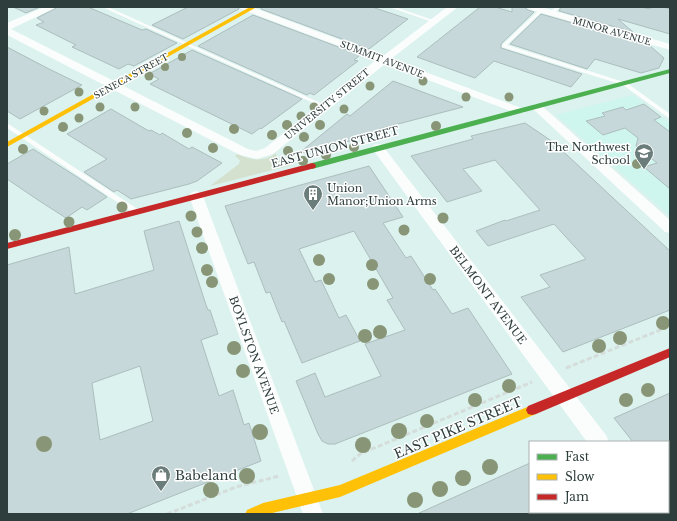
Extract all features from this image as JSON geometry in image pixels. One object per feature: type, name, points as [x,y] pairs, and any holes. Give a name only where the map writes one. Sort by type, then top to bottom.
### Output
[{"type":"street","points":[[7,27],[52,7]]},
{"type":"street","name":"UNIVERSITY STREET","points":[[114,86],[247,153],[257,155],[269,151],[384,59],[453,7]]},
{"type":"street","name":"MINOR AVENUE","points":[[531,7],[542,10],[555,10],[670,47]]},
{"type":"street","name":"SENECA STREET","points":[[7,145],[187,45],[249,8]]},
{"type":"street","name":"SUMMIT AVENUE","points":[[249,8],[520,111]]},
{"type":"street","points":[[7,31],[114,86]]},
{"type":"street","name":"EAST UNION STREET","points":[[7,246],[670,71]]},
{"type":"street","points":[[537,107],[670,228]]},
{"type":"street","name":"BELMONT AVENUE","points":[[378,148],[598,441]]},
{"type":"street","name":"BOYLSTON AVENUE","points":[[196,196],[310,507]]},
{"type":"street","name":"EAST PIKE STREET","points":[[251,514],[263,509],[310,507],[340,491],[670,352]]},
{"type":"lane","points":[[104,7],[324,106]]},
{"type":"lane","points":[[391,7],[434,21]]},
{"type":"lane","points":[[542,10],[504,46],[625,84],[670,117]]},
{"type":"lane","points":[[7,125],[138,212]]},
{"type":"path","points":[[577,363],[670,326]]},
{"type":"path","points":[[347,464],[360,454],[521,386]]},
{"type":"path","points":[[166,514],[233,487],[259,479]]},
{"type":"shaded area","name":"The Northwest School","points":[[633,95],[670,123],[670,216],[556,115]]},
{"type":"shaded area","points":[[276,153],[279,160],[292,165],[210,186],[239,164],[240,160],[235,156],[238,154],[258,160],[267,158]]},
{"type":"building","points":[[13,7],[40,7],[26,13]]},
{"type":"building","points":[[58,7],[88,7],[142,30],[146,29],[177,43],[134,66],[128,64],[119,69],[72,47],[76,45],[36,25],[44,22],[37,18]]},
{"type":"building","points":[[188,7],[238,7],[239,9],[183,39],[152,25]]},
{"type":"building","points":[[261,7],[372,7],[408,19],[369,49],[261,9]]},
{"type":"building","points":[[480,7],[495,7],[512,12],[512,7],[524,7],[534,12],[501,44],[501,48],[582,74],[571,87],[494,61],[475,78],[417,57]]},
{"type":"building","points":[[561,7],[641,7],[650,9],[652,7],[663,7],[670,9],[670,34],[618,19],[633,32],[559,11]]},
{"type":"building","points":[[541,14],[649,45],[664,58],[659,68],[641,73],[595,59],[587,69],[510,44]]},
{"type":"building","points":[[253,15],[360,55],[354,60],[358,61],[314,95],[310,93],[307,95],[198,46]]},
{"type":"building","points":[[7,47],[82,85],[20,119],[7,111]]},
{"type":"building","points":[[192,50],[302,99],[252,134],[150,84],[159,79],[149,74]]},
{"type":"building","points":[[393,81],[463,107],[379,129],[385,132],[298,154],[347,114],[350,116]]},
{"type":"building","points":[[644,104],[661,117],[654,120],[670,132],[670,189],[644,167],[657,163],[636,146],[638,138],[625,128],[603,135],[586,121],[605,116],[602,113],[623,107],[626,110]]},
{"type":"building","points":[[111,109],[149,131],[151,130],[160,135],[162,133],[189,149],[192,147],[222,163],[197,181],[189,184],[131,199],[117,190],[114,192],[84,172],[107,159],[67,134]]},
{"type":"building","points":[[525,123],[553,142],[670,251],[670,310],[563,352],[521,297],[550,287],[540,275],[586,259],[554,224],[488,246],[476,231],[505,220],[506,221],[540,210],[495,160],[463,169],[482,191],[447,202],[411,156],[473,139],[471,136]]},
{"type":"building","points":[[33,149],[107,197],[87,210],[82,207],[66,218],[38,200],[7,179],[7,164]]},
{"type":"building","points":[[369,166],[403,217],[383,223],[406,258],[411,256],[433,290],[435,289],[452,314],[468,308],[512,374],[335,444],[328,444],[322,441],[318,434],[296,381],[315,373],[325,397],[381,376],[365,344],[405,330],[387,300],[393,298],[354,231],[299,249],[315,282],[321,280],[339,318],[346,315],[360,341],[302,363],[284,321],[282,322],[270,292],[266,293],[254,262],[248,264],[225,206]]},
{"type":"building","points":[[179,221],[206,305],[208,310],[210,310],[218,334],[201,340],[219,396],[233,390],[244,425],[249,423],[261,461],[127,514],[7,514],[7,265],[69,247],[75,294],[154,270],[144,231]],"holes":[[[140,366],[153,421],[100,440],[92,383]]]},
{"type":"building","points":[[670,393],[670,442],[632,441],[614,418]]},
{"type":"building","points":[[529,463],[530,514],[417,514]]},
{"type":"traffic: fast","points":[[312,166],[670,71]]},
{"type":"traffic: slow","points":[[7,145],[254,7]]},
{"type":"traffic: slow","points":[[251,514],[263,509],[340,491],[532,410]]},
{"type":"traffic: jam","points":[[7,246],[312,166]]},
{"type":"traffic: jam","points":[[532,410],[670,352]]},
{"type":"place","name":"The Northwest School","points":[[644,170]]},
{"type":"place","name":"Union Manor;Union Arms","points":[[313,211]]},
{"type":"place","name":"Babeland","points":[[161,492]]}]
